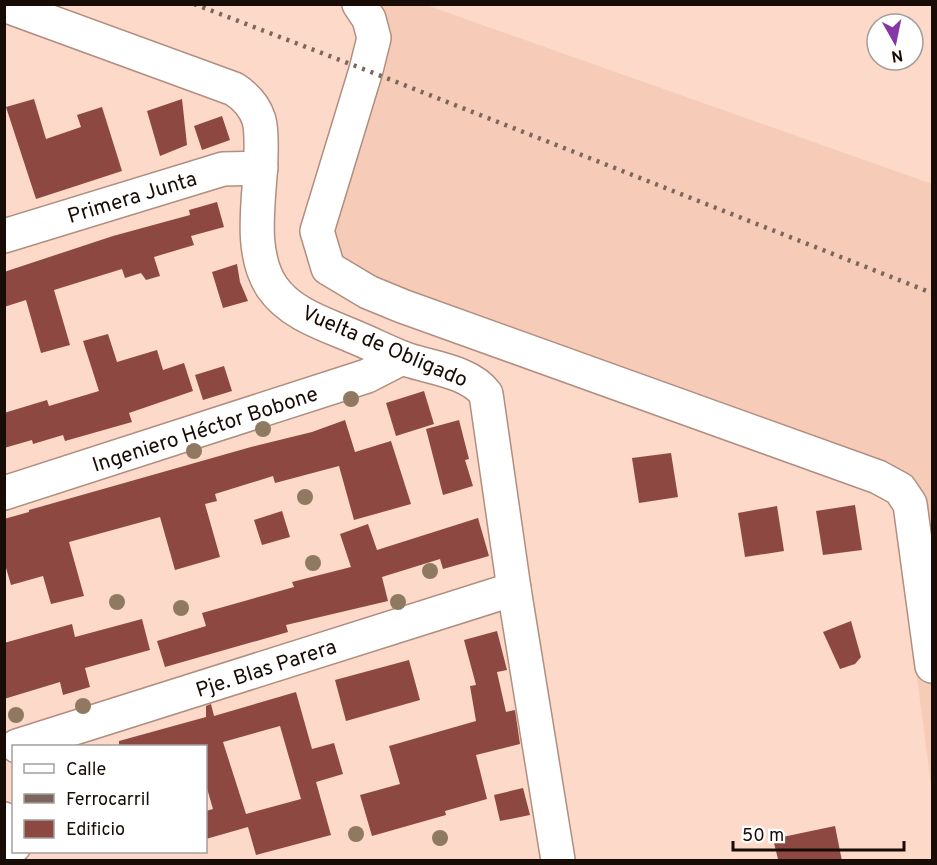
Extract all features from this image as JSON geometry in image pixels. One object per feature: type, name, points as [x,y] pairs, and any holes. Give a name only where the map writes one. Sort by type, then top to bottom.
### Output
[{"type":"street","points":[[359,4],[369,19],[374,38],[317,231],[328,268],[368,292],[402,306],[867,473],[900,489],[910,504],[933,666]]},
{"type":"street","name":"Vuelta de Obligado","points":[[4,5],[234,89],[244,96],[259,120],[261,136],[258,227],[260,259],[264,274],[274,289],[284,301],[306,316],[402,358],[465,377],[480,386],[486,394],[514,589],[558,861]]},
{"type":"street","name":"Primera Junta","points":[[4,236],[223,169],[261,168]]},
{"type":"street","name":"Ingeniero Héctor Bobone","points":[[4,493],[368,376],[402,358]]},
{"type":"street","name":"Pje. Blas Parera","points":[[21,745],[514,589]]},
{"type":"street","points":[[4,819],[12,841]]},
{"type":"shaded area","points":[[372,5],[426,5],[932,184],[932,792],[889,462],[328,268],[322,252]]},
{"type":"building","points":[[34,99],[46,139],[81,127],[77,115],[102,107],[122,171],[36,199],[6,107]]},
{"type":"building","points":[[182,99],[187,145],[160,156],[147,111]]},
{"type":"building","points":[[222,116],[230,140],[202,150],[194,126]]},
{"type":"building","points":[[217,202],[224,227],[191,236],[194,245],[154,257],[160,276],[146,280],[141,273],[125,278],[122,269],[54,290],[70,345],[41,353],[26,300],[4,307],[4,272],[113,236],[190,215],[189,210]]},
{"type":"building","points":[[237,264],[240,282],[248,301],[223,308],[212,272]]},
{"type":"building","points":[[108,334],[117,362],[157,350],[163,370],[184,363],[193,391],[129,413],[132,422],[65,441],[63,435],[33,444],[32,440],[4,448],[4,413],[47,400],[49,406],[99,391],[83,341]]},
{"type":"building","points":[[224,366],[232,391],[203,400],[195,375]]},
{"type":"building","points":[[424,391],[434,424],[396,436],[386,403]]},
{"type":"building","points":[[345,420],[355,452],[391,441],[411,504],[354,520],[339,466],[275,483],[273,476],[215,494],[217,501],[205,504],[220,557],[175,570],[160,517],[69,542],[84,596],[51,604],[43,576],[11,585],[4,561],[4,519],[251,447],[312,432]]},
{"type":"building","points":[[459,420],[469,459],[465,460],[473,486],[443,495],[426,429]]},
{"type":"building","points":[[671,453],[678,497],[639,503],[632,458]]},
{"type":"building","points":[[855,505],[862,550],[823,555],[816,511]]},
{"type":"building","points":[[777,506],[784,551],[745,557],[738,513]]},
{"type":"building","points":[[282,511],[290,537],[262,545],[254,520]]},
{"type":"building","points":[[478,518],[489,556],[443,569],[440,559],[382,577],[388,601],[286,625],[288,632],[165,667],[157,641],[206,626],[202,613],[294,587],[292,582],[351,567],[340,534],[368,524],[377,550]]},
{"type":"building","points":[[142,619],[150,650],[85,668],[90,687],[63,695],[60,682],[4,699],[4,643],[72,624],[75,637]]},
{"type":"building","points":[[851,621],[861,657],[855,664],[840,669],[823,632]]},
{"type":"building","points":[[497,631],[507,670],[497,672],[506,712],[515,710],[520,744],[476,755],[487,799],[445,811],[446,815],[372,836],[360,795],[400,784],[389,746],[476,721],[470,686],[476,685],[464,640]]},
{"type":"building","points":[[409,660],[420,700],[346,721],[335,680]]},
{"type":"building","points":[[296,692],[312,749],[334,743],[343,774],[316,782],[331,835],[256,855],[248,827],[207,839],[207,811],[213,809],[207,788],[207,745],[119,745],[119,741],[206,717],[206,706],[211,704],[214,716]],"holes":[[[280,726],[301,799],[246,814],[223,742]]]},
{"type":"building","points":[[523,788],[530,815],[500,821],[494,795]]},
{"type":"building","points":[[835,826],[842,861],[778,859],[773,839]]},
{"type":"railway","points":[[194,4],[932,293]]}]
